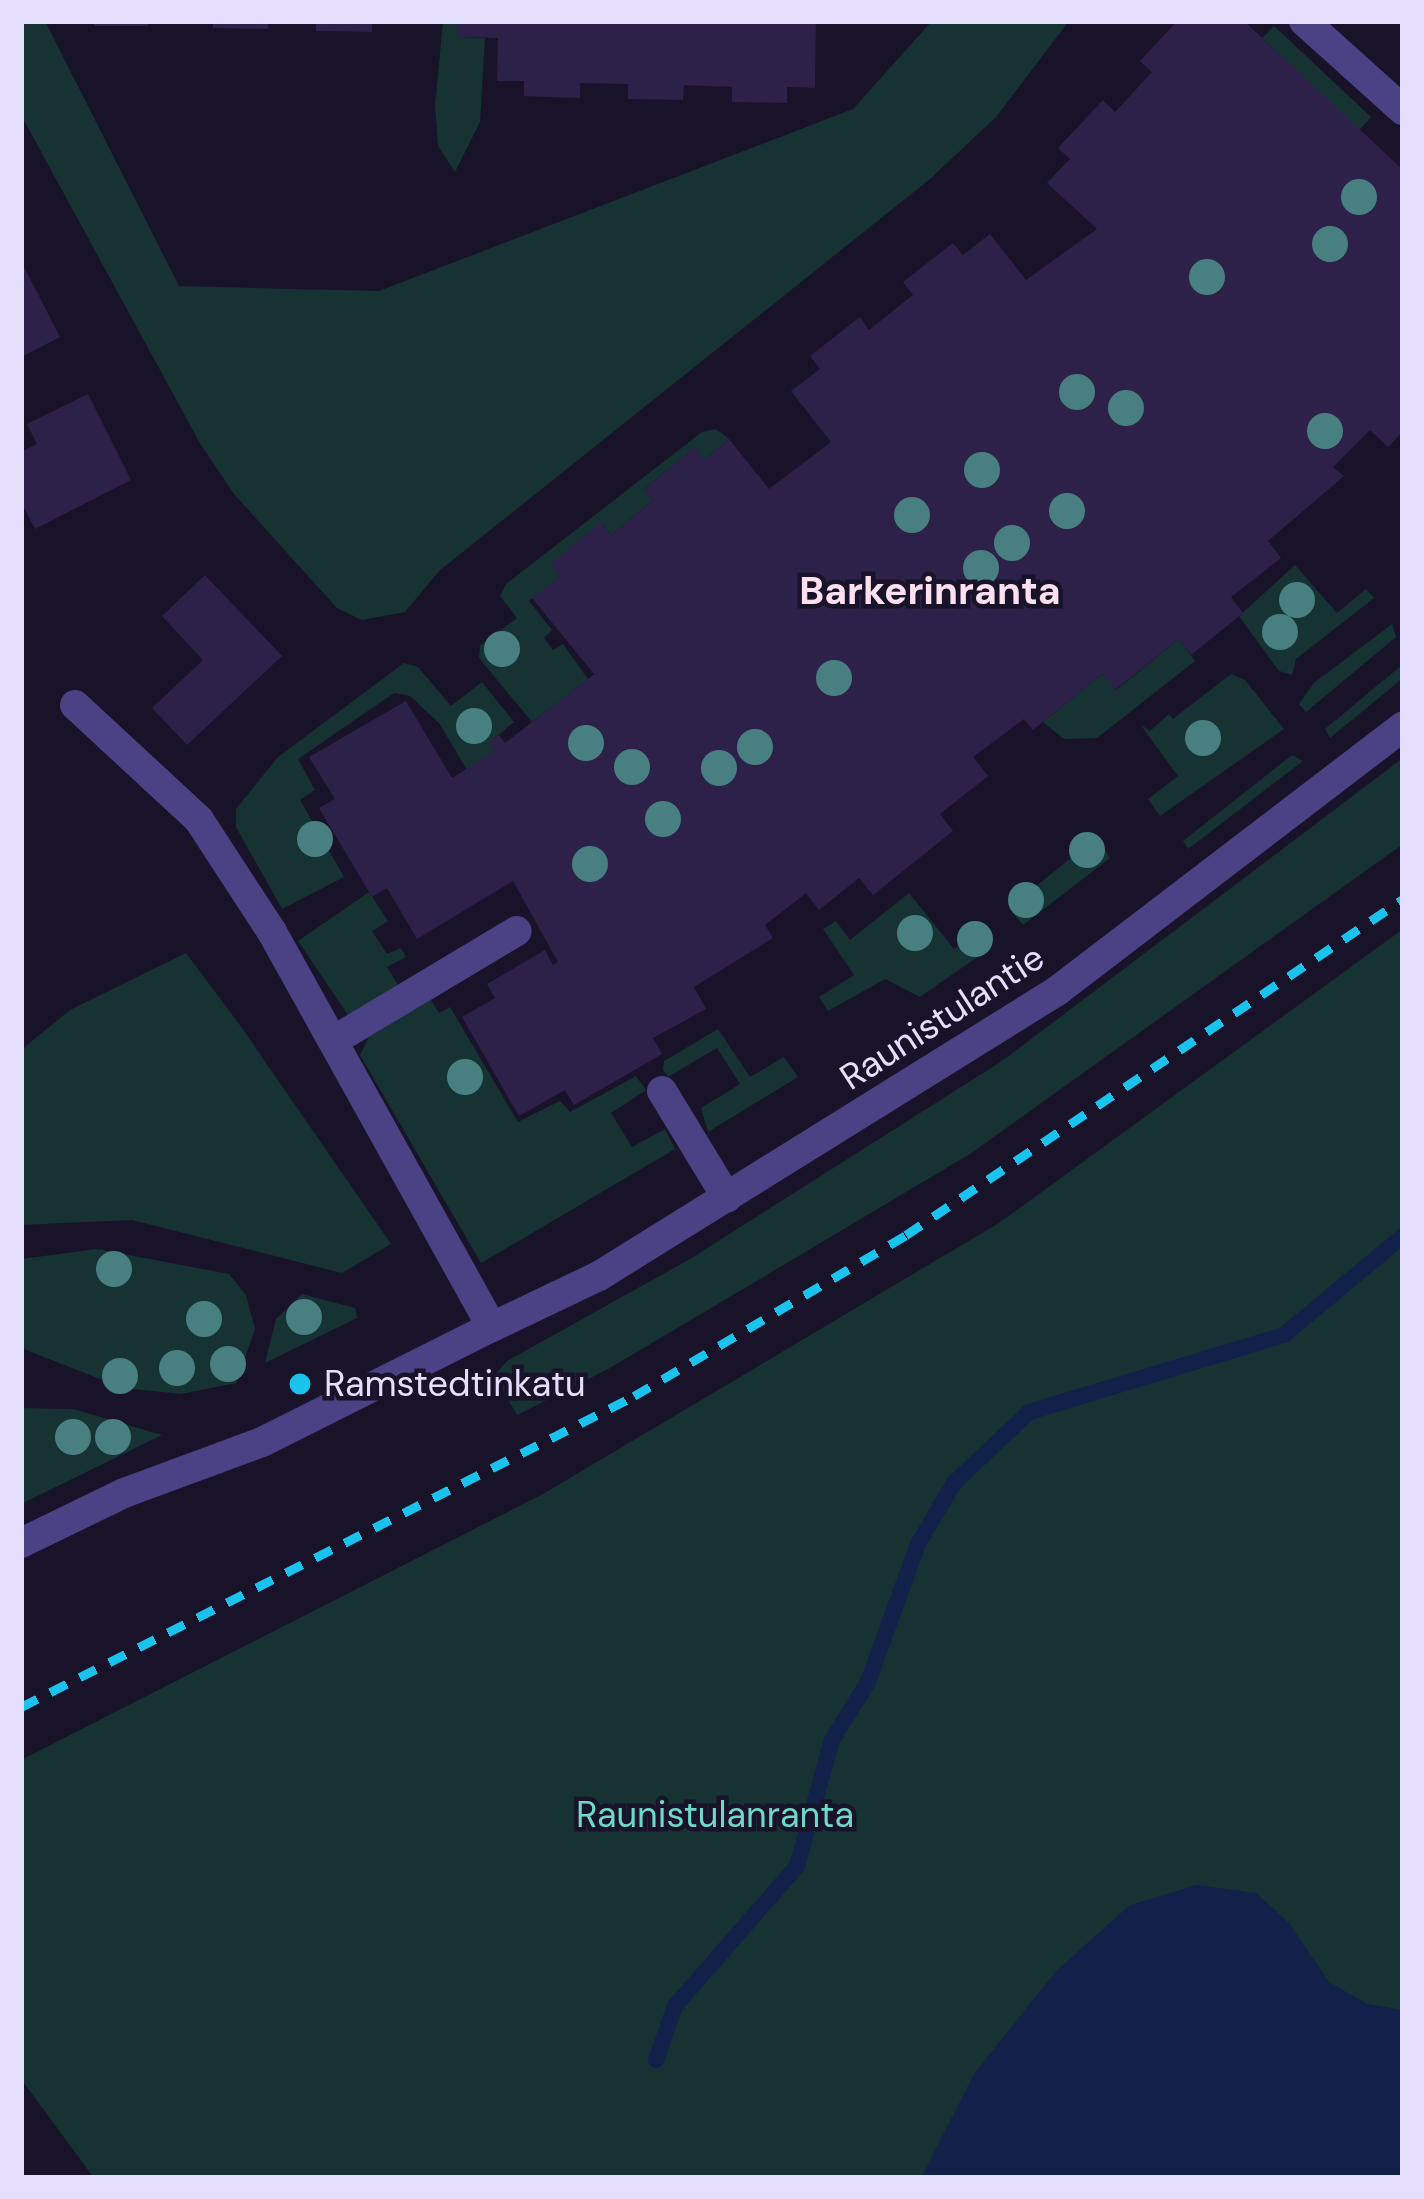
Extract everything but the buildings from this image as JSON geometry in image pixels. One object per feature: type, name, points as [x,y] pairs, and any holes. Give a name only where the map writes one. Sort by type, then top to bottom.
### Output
[{"type":"street","points":[[1304,21],[1403,110]]},
{"type":"street","points":[[75,705],[199,820],[333,1041],[492,1327]]},
{"type":"street","name":"Raunistulantie","points":[[21,1543],[124,1492],[262,1442],[599,1276],[1057,991],[1403,726]]},
{"type":"street","points":[[333,1041],[517,931]]},
{"type":"street","points":[[662,1091],[727,1198]]},
{"type":"green space","points":[[21,21],[45,21],[179,286],[379,291],[853,109],[932,21],[1069,21],[996,117],[930,179],[439,571],[405,612],[362,620],[337,608],[234,494],[201,445],[21,115]]},
{"type":"green space","points":[[443,21],[458,21],[458,37],[485,38],[480,122],[455,172],[438,146],[435,106]]},
{"type":"green space","points":[[1274,26],[1371,117],[1213,292],[1336,108],[1262,38]]},
{"type":"green space","points":[[716,429],[729,439],[704,460],[694,448],[644,489],[653,500],[611,535],[602,523],[551,564],[560,576],[529,601],[552,630],[544,638],[553,650],[563,644],[588,679],[532,722],[479,658],[480,646],[517,618],[500,596],[506,584],[702,432]]},
{"type":"green space","points":[[1295,565],[1337,613],[1366,589],[1374,598],[1296,659],[1292,675],[1279,671],[1239,616]]},
{"type":"green space","points":[[1392,624],[1396,637],[1306,712],[1299,704],[1314,683]]},
{"type":"green space","points":[[1179,639],[1195,661],[1097,738],[1064,739],[1043,722],[1102,674],[1116,690]]},
{"type":"green space","points":[[404,663],[418,667],[451,706],[482,682],[514,722],[490,742],[495,751],[467,770],[439,723],[410,696],[394,693],[298,759],[315,790],[300,800],[344,877],[282,909],[236,827],[236,809],[278,757]]},
{"type":"green space","points":[[1403,664],[1403,678],[1330,738],[1325,729]]},
{"type":"green space","points":[[1231,674],[1245,680],[1284,729],[1160,816],[1148,799],[1178,776],[1140,724],[1150,731],[1169,714],[1173,719]]},
{"type":"green space","points":[[1292,755],[1303,761],[1188,849],[1183,841]]},
{"type":"green space","points":[[1403,758],[1403,844],[970,1154],[610,1368],[517,1415],[494,1376],[507,1361],[690,1259],[1002,1061]]},
{"type":"green space","points":[[1097,837],[1110,858],[1023,925],[1009,908]]},
{"type":"green space","points":[[369,892],[388,921],[372,931],[387,954],[401,948],[406,957],[387,967],[399,987],[348,1015],[298,941]]},
{"type":"green space","points":[[909,893],[954,949],[983,930],[986,951],[920,997],[885,979],[828,1011],[819,997],[854,975],[823,929],[836,921],[850,940]]},
{"type":"green space","name":"Raunistulanranta","points":[[1403,929],[1403,2129],[1158,2178],[94,2178],[21,2079],[21,1760],[543,1494],[999,1223]]},
{"type":"green space","points":[[186,953],[391,1244],[342,1273],[132,1220],[21,1225],[21,1050],[70,1010]]},
{"type":"green space","points":[[1000,974],[1006,982],[918,1041],[915,1032]]},
{"type":"green space","points":[[431,1000],[439,1013],[450,1007],[518,1122],[560,1101],[570,1112],[636,1076],[646,1090],[611,1113],[632,1147],[665,1129],[675,1149],[481,1263],[360,1055],[369,1037]]},
{"type":"green space","points":[[718,1029],[750,1077],[784,1057],[798,1077],[708,1132],[701,1108],[740,1084],[717,1048],[668,1077],[663,1070],[664,1061]]},
{"type":"green space","points":[[97,1249],[229,1274],[246,1295],[255,1329],[236,1383],[181,1394],[123,1388],[21,1348],[21,1259]]},
{"type":"green space","points":[[302,1294],[355,1308],[357,1318],[265,1363],[276,1319]]},
{"type":"green space","points":[[21,1408],[73,1409],[162,1435],[21,1504]]},
{"type":"water","points":[[1197,1885],[1256,1893],[1289,1923],[1329,1982],[1367,2004],[1403,2010],[1403,2178],[921,2178],[974,2074],[1056,1971],[1130,1905]]},
{"type":"waterway","points":[[656,2060],[675,2006],[797,1866],[832,1740],[868,1682],[918,1544],[954,1483],[1029,1412],[1284,1335],[1403,1236]]},
{"type":"railway","points":[[21,1707],[634,1396],[906,1235],[1403,899]]},
{"type":"place","name":"Ramstedtinkatu","points":[[300,1384]]},
{"type":"district","name":"Barkerinranta","points":[[930,591]]}]
